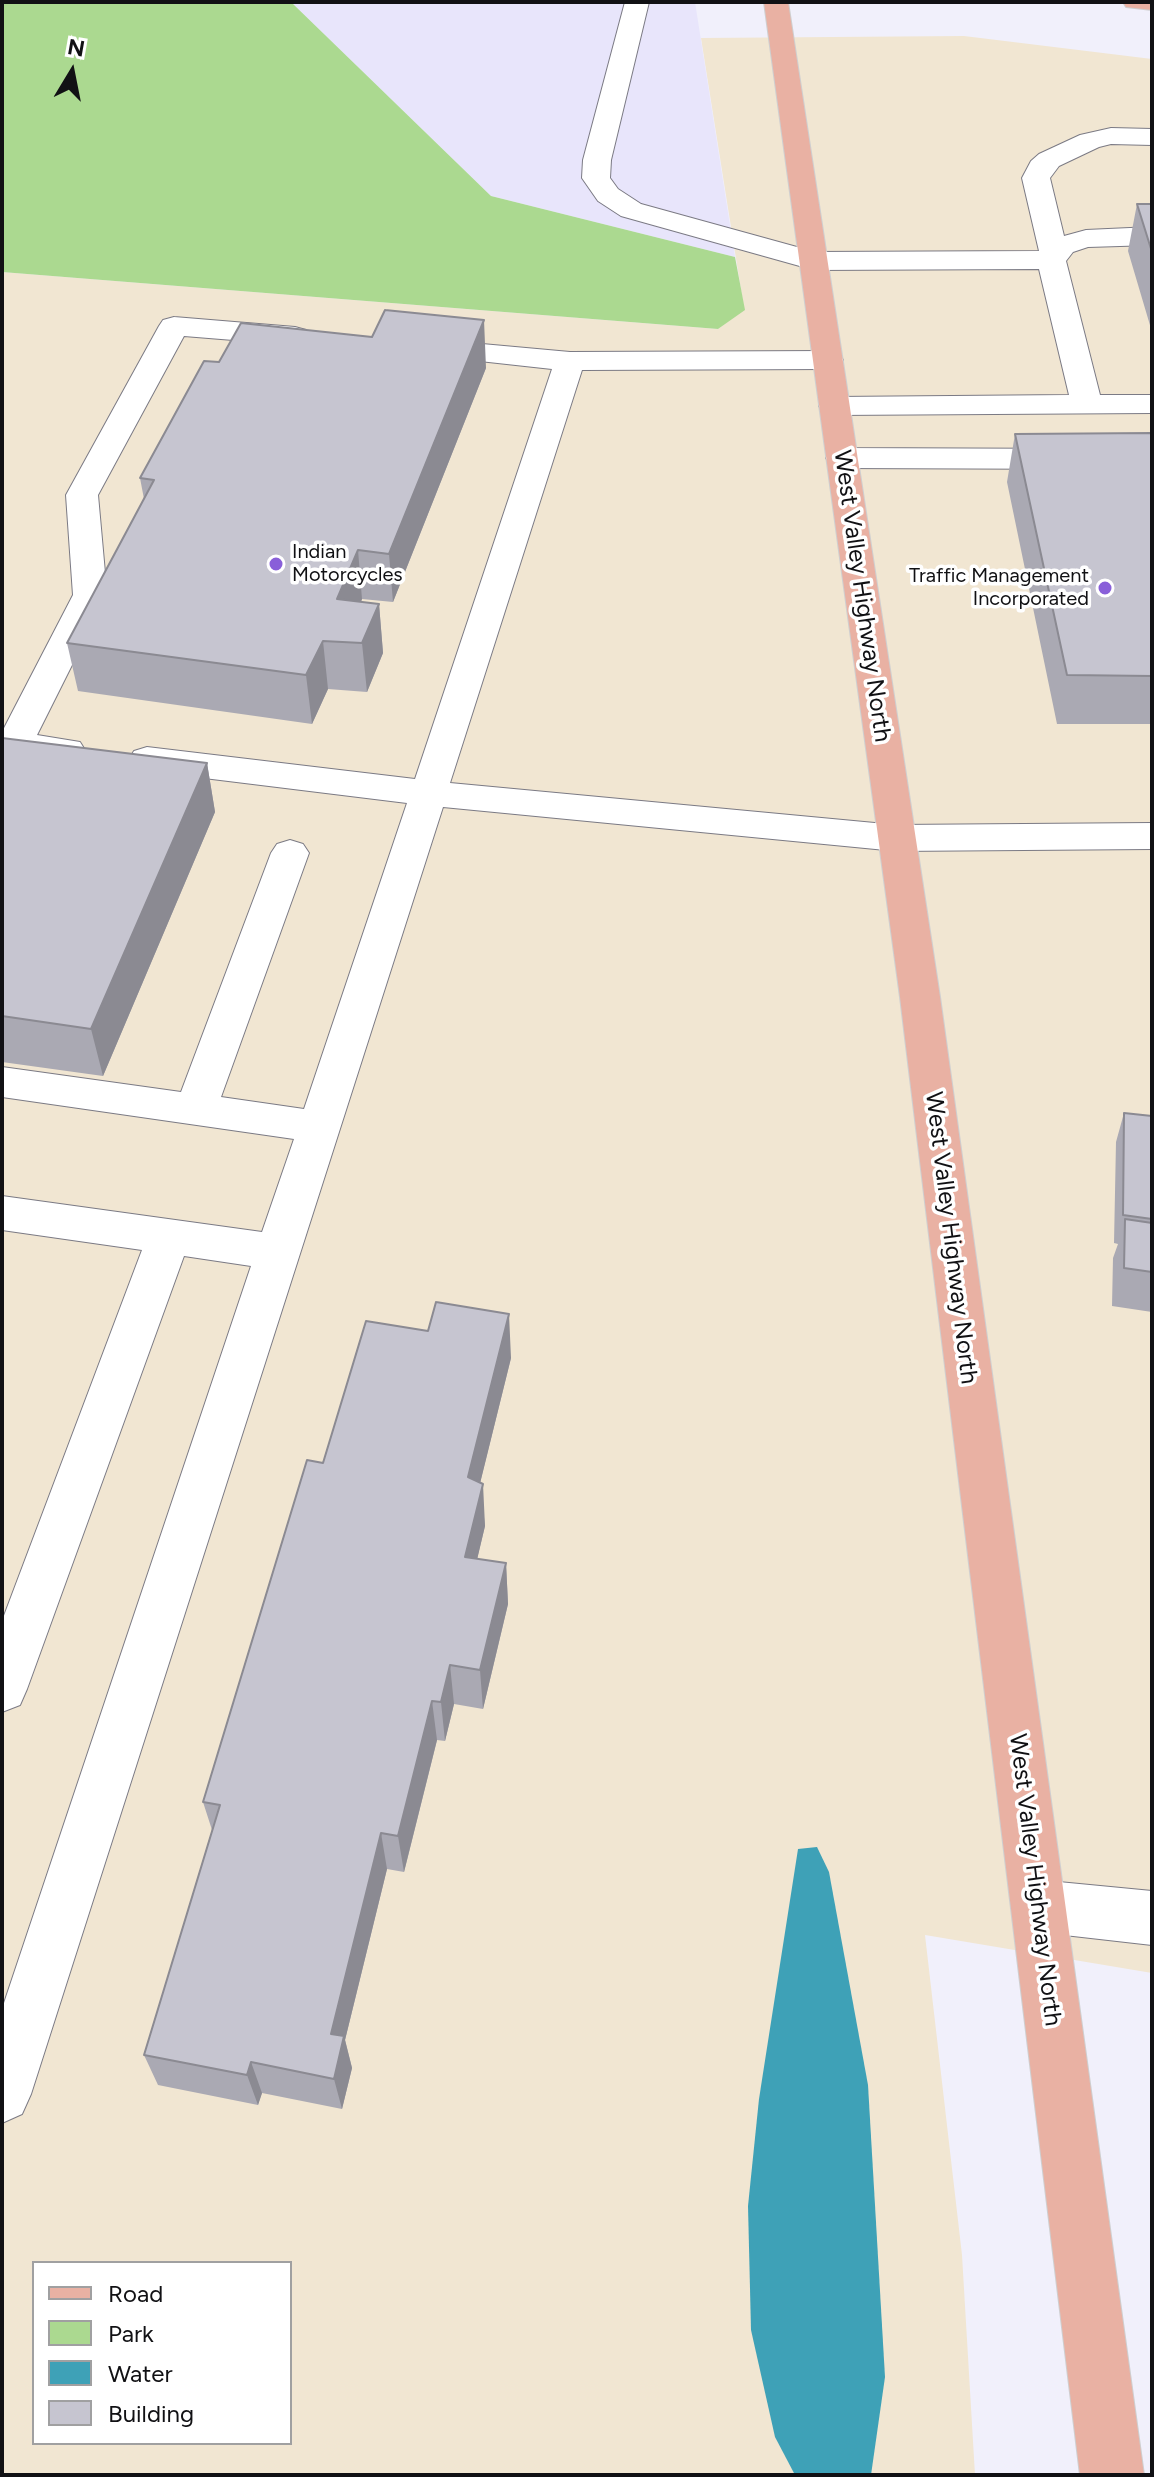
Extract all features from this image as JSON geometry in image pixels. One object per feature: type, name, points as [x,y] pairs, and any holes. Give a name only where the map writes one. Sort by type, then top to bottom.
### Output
[{"type":"main road","name":"West Valley Highway North","points":[[776,2],[896,838],[1112,2475]]},
{"type":"main road","points":[[1135,2],[1152,3]]},
{"type":"lane","points":[[637,2],[597,160],[596,178],[608,195],[631,210],[814,261],[1052,256],[1063,246],[1086,239],[1152,236]]},
{"type":"lane","points":[[1087,404],[1036,178],[1049,160],[1090,141],[1111,136],[1152,137]]},
{"type":"lane","points":[[332,340],[174,326],[82,495],[90,595],[14,744],[428,793],[896,838],[1144,846]]},
{"type":"lane","points":[[396,345],[570,361],[828,360]]},
{"type":"lane","points":[[2,2094],[570,361]]},
{"type":"lane","points":[[835,406],[1152,404]]},
{"type":"lane","points":[[842,458],[1093,459],[1152,471]]},
{"type":"lane","points":[[196,1109],[290,853]]},
{"type":"lane","points":[[2,1082],[319,1127]]},
{"type":"lane","points":[[2,1213],[278,1252]]},
{"type":"lane","points":[[2,1689],[169,1237]]},
{"type":"lane","points":[[1038,1906],[1152,1918]]},
{"type":"shaded area","points":[[291,2],[695,2],[735,257],[491,196]]},
{"type":"shaded area","points":[[964,36],[1152,59],[1152,1973],[925,1935],[962,2255],[975,2475],[2,2475],[2,272],[718,329],[744,309],[701,38]]},
{"type":"green space","points":[[2,2],[291,2],[491,196],[735,257],[745,310],[718,329],[2,272]]},
{"type":"water","points":[[817,1847],[829,1872],[868,2085],[885,2377],[871,2475],[795,2475],[775,2437],[751,2330],[748,2206],[759,2099],[798,1849]]},
{"type":"building","points":[[1137,204],[1152,204],[1152,252]]},
{"type":"building","name":"Indian Motorcycles","points":[[385,310],[484,320],[389,554],[358,550],[337,599],[379,604],[362,643],[323,641],[306,675],[67,643],[154,480],[140,478],[204,361],[219,362],[241,323],[372,337]]},
{"type":"building","points":[[1152,433],[1152,676],[1067,675],[1015,434]]},
{"type":"building","points":[[2,738],[207,763],[91,1029],[2,1016]]},
{"type":"building","points":[[1124,1113],[1152,1116],[1152,1219],[1123,1215]]},
{"type":"building","points":[[1125,1219],[1152,1223],[1152,1272],[1124,1268]]},
{"type":"building","points":[[436,1302],[509,1314],[468,1477],[483,1484],[465,1557],[506,1563],[480,1670],[450,1665],[441,1702],[432,1701],[398,1836],[381,1833],[331,2034],[344,2036],[334,2079],[251,2062],[247,2075],[144,2055],[220,1805],[203,1802],[307,1460],[323,1463],[366,1321],[428,1331]]},
{"type":"place","name":"Indian Motorcycles","points":[[276,564]]},
{"type":"place","name":"Traffic Management Incorporated","points":[[1105,588]]}]
